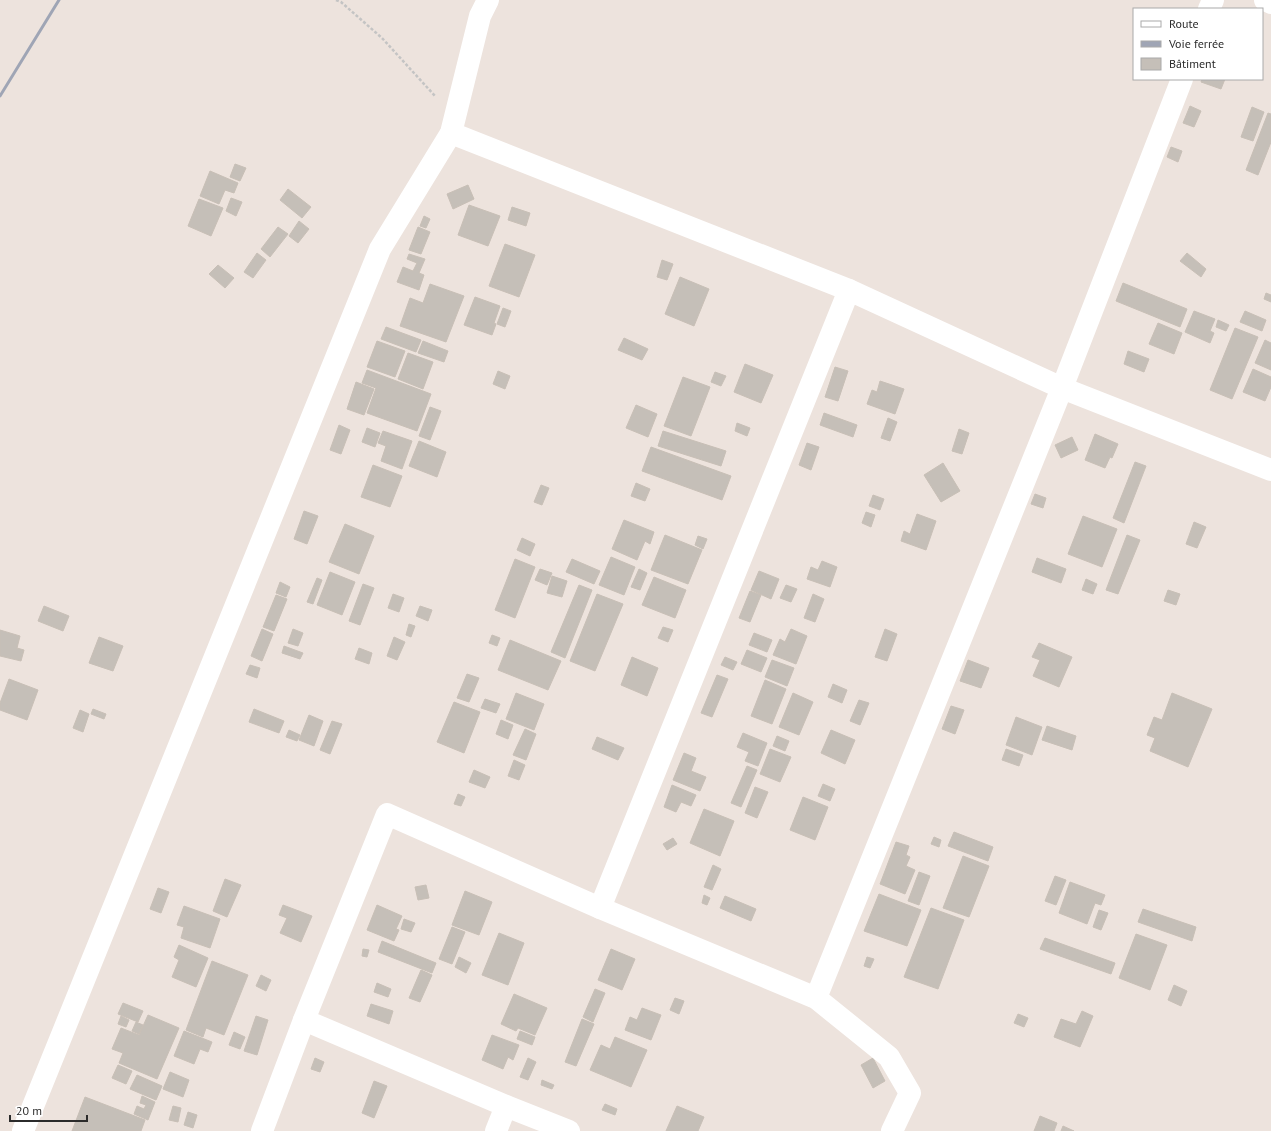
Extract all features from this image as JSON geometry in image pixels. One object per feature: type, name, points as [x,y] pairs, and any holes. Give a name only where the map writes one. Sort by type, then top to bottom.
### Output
[{"type":"street","points":[[23,1131],[380,249],[451,133],[480,16],[488,0]]},
{"type":"street","points":[[1265,0],[1271,3]]},
{"type":"street","points":[[816,998],[1062,388],[1182,80]]},
{"type":"street","points":[[451,133],[849,290],[1062,388],[1271,470]]},
{"type":"street","points":[[600,908],[849,290]]},
{"type":"street","points":[[262,1131],[304,1020],[387,814],[600,908],[816,998],[889,1057],[910,1093],[892,1131]]},
{"type":"street","points":[[304,1020],[568,1131]]},
{"type":"street","points":[[496,1131],[506,1106]]},
{"type":"path","points":[[336,0],[341,2],[382,38],[435,96],[451,133]]},
{"type":"building","points":[[1202,80],[1225,80],[1221,89],[1201,82]]},
{"type":"building","points":[[1190,106],[1201,111],[1194,127],[1183,123]]},
{"type":"building","points":[[1252,107],[1264,112],[1253,141],[1241,137]]},
{"type":"building","points":[[1268,113],[1271,114],[1271,142],[1258,175],[1246,170]]},
{"type":"building","points":[[1171,147],[1182,151],[1178,162],[1167,157]]},
{"type":"building","points":[[235,164],[246,168],[240,181],[230,177]]},
{"type":"building","points":[[210,171],[238,183],[234,193],[225,190],[219,204],[200,196]]},
{"type":"building","points":[[468,185],[474,199],[453,209],[447,194]]},
{"type":"building","points":[[288,189],[311,207],[302,218],[280,200]]},
{"type":"building","points":[[231,198],[242,202],[236,216],[226,211]]},
{"type":"building","points":[[199,199],[223,208],[211,236],[188,226]]},
{"type":"building","points":[[469,205],[500,216],[488,246],[458,235]]},
{"type":"building","points":[[512,207],[530,213],[526,226],[508,220]]},
{"type":"building","points":[[424,216],[430,219],[426,228],[420,226]]},
{"type":"building","points":[[299,221],[309,229],[298,243],[289,236]]},
{"type":"building","points":[[278,227],[288,234],[270,257],[261,249]]},
{"type":"building","points":[[418,227],[430,232],[421,254],[409,250]]},
{"type":"building","points":[[505,244],[535,255],[519,297],[489,286]]},
{"type":"building","points":[[257,253],[266,260],[253,278],[244,272]]},
{"type":"building","points":[[1187,253],[1206,269],[1201,277],[1180,261]]},
{"type":"building","points":[[409,254],[425,259],[419,273],[424,275],[419,290],[397,282],[403,267],[413,271],[417,263],[407,259]]},
{"type":"building","points":[[662,260],[673,264],[667,280],[657,277]]},
{"type":"building","points":[[218,265],[234,278],[225,288],[209,274]]},
{"type":"building","points":[[680,277],[709,289],[694,326],[665,314]]},
{"type":"building","points":[[1123,283],[1187,309],[1180,327],[1116,301]]},
{"type":"building","points":[[430,284],[464,296],[446,342],[400,326],[410,298],[423,303]]},
{"type":"building","points":[[1266,293],[1271,295],[1271,302],[1264,299]]},
{"type":"building","points":[[475,297],[500,306],[494,323],[496,324],[492,335],[464,325]]},
{"type":"building","points":[[503,308],[511,311],[505,327],[497,324]]},
{"type":"building","points":[[1194,311],[1215,319],[1210,331],[1214,333],[1210,343],[1185,332]]},
{"type":"building","points":[[1245,311],[1266,320],[1262,331],[1240,322]]},
{"type":"building","points":[[1218,320],[1229,325],[1226,331],[1216,327]]},
{"type":"building","points":[[1158,323],[1182,333],[1174,354],[1149,344]]},
{"type":"building","points":[[386,327],[421,340],[416,352],[381,339]]},
{"type":"building","points":[[1235,328],[1258,337],[1232,399],[1210,390]]},
{"type":"building","points":[[624,338],[648,349],[642,360],[618,350]]},
{"type":"building","points":[[1265,340],[1271,343],[1271,370],[1255,363]]},
{"type":"building","points":[[377,341],[405,351],[395,377],[367,367]]},
{"type":"building","points":[[423,341],[448,351],[444,362],[418,353]]},
{"type":"building","points":[[1128,351],[1149,359],[1144,372],[1124,364]]},
{"type":"building","points":[[408,353],[433,362],[423,389],[398,379]]},
{"type":"building","points":[[745,364],[773,375],[761,403],[734,392]]},
{"type":"building","points":[[835,367],[848,371],[838,401],[825,397]]},
{"type":"building","points":[[1253,369],[1271,377],[1271,387],[1265,401],[1243,392]]},
{"type":"building","points":[[367,370],[431,394],[417,431],[367,413],[376,388],[362,383]]},
{"type":"building","points":[[498,371],[510,376],[505,389],[493,384]]},
{"type":"building","points":[[715,372],[726,376],[721,386],[711,382]]},
{"type":"building","points":[[683,377],[710,387],[691,436],[664,426]]},
{"type":"building","points":[[880,381],[904,389],[895,414],[867,404],[872,390],[877,392]]},
{"type":"building","points":[[356,382],[374,389],[364,415],[347,409]]},
{"type":"building","points":[[636,405],[657,414],[648,437],[626,428]]},
{"type":"building","points":[[430,407],[441,411],[430,440],[419,436]]},
{"type":"building","points":[[824,413],[857,425],[853,437],[820,425]]},
{"type":"building","points":[[888,418],[897,422],[890,441],[881,438]]},
{"type":"building","points":[[737,423],[750,428],[747,436],[735,431]]},
{"type":"building","points":[[339,425],[350,430],[341,454],[330,450]]},
{"type":"building","points":[[367,428],[380,433],[375,447],[362,442]]},
{"type":"building","points":[[959,429],[969,433],[962,454],[952,451]]},
{"type":"building","points":[[383,431],[412,441],[402,469],[381,461],[386,446],[378,443]]},
{"type":"building","points":[[663,431],[726,451],[721,466],[658,446]]},
{"type":"building","points":[[1095,434],[1118,444],[1112,458],[1110,457],[1105,468],[1085,460]]},
{"type":"building","points":[[1072,437],[1078,450],[1061,458],[1055,445]]},
{"type":"building","points":[[419,441],[446,452],[437,477],[409,466]]},
{"type":"building","points":[[807,443],[819,447],[811,470],[799,465]]},
{"type":"building","points":[[651,447],[731,476],[722,500],[642,471]]},
{"type":"building","points":[[1135,462],[1146,466],[1124,523],[1113,518]]},
{"type":"building","points":[[943,463],[960,491],[941,502],[924,475]]},
{"type":"building","points":[[373,465],[402,476],[390,507],[361,497]]},
{"type":"building","points":[[636,483],[650,489],[645,501],[631,496]]},
{"type":"building","points":[[541,485],[549,488],[542,505],[534,502]]},
{"type":"building","points":[[1035,494],[1046,498],[1043,508],[1031,504]]},
{"type":"building","points":[[873,495],[884,499],[880,510],[869,506]]},
{"type":"building","points":[[304,511],[318,516],[307,544],[294,539]]},
{"type":"building","points":[[866,512],[875,515],[871,527],[862,523]]},
{"type":"building","points":[[917,514],[936,521],[926,550],[901,541],[904,531],[910,534]]},
{"type":"building","points":[[1083,516],[1117,529],[1102,567],[1068,554]]},
{"type":"building","points":[[624,520],[654,532],[650,544],[645,541],[637,560],[612,549]]},
{"type":"building","points":[[1194,522],[1206,527],[1197,548],[1186,544]]},
{"type":"building","points":[[345,524],[374,536],[359,574],[329,562]]},
{"type":"building","points":[[665,535],[702,550],[688,584],[651,570]]},
{"type":"building","points":[[1127,535],[1140,540],[1118,594],[1106,590]]},
{"type":"building","points":[[698,536],[707,539],[703,549],[695,545]]},
{"type":"building","points":[[522,538],[535,544],[530,556],[517,550]]},
{"type":"building","points":[[611,557],[635,567],[624,595],[599,585]]},
{"type":"building","points":[[1037,558],[1066,569],[1061,583],[1032,572]]},
{"type":"building","points":[[515,559],[535,567],[515,618],[495,610]]},
{"type":"building","points":[[572,559],[600,571],[594,584],[566,572]]},
{"type":"building","points":[[822,561],[837,567],[830,587],[807,579],[811,567],[818,570]]},
{"type":"building","points":[[540,569],[552,573],[547,585],[535,580]]},
{"type":"building","points":[[639,569],[647,573],[640,590],[631,587]]},
{"type":"building","points":[[759,571],[779,579],[771,599],[751,590]]},
{"type":"building","points":[[330,572],[355,582],[342,615],[317,605]]},
{"type":"building","points":[[552,576],[567,581],[562,597],[547,593]]},
{"type":"building","points":[[654,577],[686,590],[675,618],[642,605]]},
{"type":"building","points":[[317,578],[322,580],[313,604],[307,602]]},
{"type":"building","points":[[1086,579],[1097,584],[1093,594],[1082,590]]},
{"type":"building","points":[[280,582],[290,587],[286,597],[276,593]]},
{"type":"building","points":[[363,584],[374,588],[360,625],[349,621]]},
{"type":"building","points":[[579,585],[592,590],[565,658],[551,652]]},
{"type":"building","points":[[786,585],[797,589],[791,602],[780,598]]},
{"type":"building","points":[[1168,590],[1180,594],[1176,605],[1164,601]]},
{"type":"building","points":[[750,591],[761,595],[750,622],[739,618]]},
{"type":"building","points":[[393,594],[404,598],[399,612],[388,608]]},
{"type":"building","points":[[597,594],[623,604],[595,671],[570,661]]},
{"type":"building","points":[[813,594],[824,599],[815,622],[804,618]]},
{"type":"building","points":[[276,595],[287,599],[274,631],[263,627]]},
{"type":"building","points":[[44,606],[69,616],[63,631],[38,621]]},
{"type":"building","points":[[420,606],[432,610],[428,621],[416,616]]},
{"type":"building","points":[[409,624],[415,626],[411,637],[406,635]]},
{"type":"building","points":[[663,627],[673,630],[668,642],[658,638]]},
{"type":"building","points":[[262,629],[273,634],[262,661],[251,656]]},
{"type":"building","points":[[293,629],[303,633],[298,646],[288,643]]},
{"type":"building","points":[[791,629],[807,636],[796,664],[773,655],[780,639],[785,642]]},
{"type":"building","points":[[885,629],[897,634],[887,661],[875,657]]},
{"type":"building","points":[[0,630],[20,636],[17,648],[24,650],[21,661],[0,656]]},
{"type":"building","points":[[754,633],[772,640],[767,652],[749,645]]},
{"type":"building","points":[[492,635],[500,638],[497,646],[489,643]]},
{"type":"building","points":[[99,637],[123,646],[113,671],[89,663]]},
{"type":"building","points":[[394,637],[405,642],[397,660],[387,656]]},
{"type":"building","points":[[510,640],[561,661],[548,690],[498,670]]},
{"type":"building","points":[[1039,643],[1072,657],[1059,687],[1033,676],[1040,660],[1032,657]]},
{"type":"building","points":[[284,646],[303,653],[300,659],[282,653]]},
{"type":"building","points":[[359,648],[372,653],[369,664],[355,659]]},
{"type":"building","points":[[747,650],[767,658],[761,672],[741,664]]},
{"type":"building","points":[[632,657],[658,668],[647,696],[621,685]]},
{"type":"building","points":[[725,657],[737,662],[733,670],[721,665]]},
{"type":"building","points":[[772,660],[794,668],[787,686],[765,677]]},
{"type":"building","points":[[968,660],[989,668],[981,688],[960,681]]},
{"type":"building","points":[[250,665],[260,668],[257,678],[246,674]]},
{"type":"building","points":[[467,674],[479,678],[469,702],[457,698]]},
{"type":"building","points":[[717,675],[728,679],[712,717],[701,713]]},
{"type":"building","points":[[9,679],[38,690],[27,720],[0,710],[0,703]]},
{"type":"building","points":[[765,680],[786,689],[772,724],[751,716]]},
{"type":"building","points":[[833,684],[847,690],[842,703],[828,697]]},
{"type":"building","points":[[516,693],[544,704],[534,730],[506,719]]},
{"type":"building","points":[[793,693],[813,702],[799,735],[779,727]]},
{"type":"building","points":[[1172,693],[1212,709],[1188,767],[1150,751],[1155,738],[1147,735],[1154,717],[1162,720]]},
{"type":"building","points":[[485,699],[500,704],[496,713],[481,708]]},
{"type":"building","points":[[859,700],[869,703],[860,725],[850,721]]},
{"type":"building","points":[[454,702],[480,712],[464,753],[437,742]]},
{"type":"building","points":[[951,706],[964,710],[955,734],[942,729]]},
{"type":"building","points":[[93,709],[106,714],[104,719],[91,714]]},
{"type":"building","points":[[254,709],[284,721],[279,733],[249,722]]},
{"type":"building","points":[[80,710],[89,714],[83,732],[73,728]]},
{"type":"building","points":[[309,715],[323,721],[314,746],[299,740]]},
{"type":"building","points":[[1016,717],[1042,727],[1032,755],[1006,745]]},
{"type":"building","points":[[501,720],[513,725],[508,739],[496,734]]},
{"type":"building","points":[[332,721],[342,724],[330,754],[320,750]]},
{"type":"building","points":[[1047,726],[1076,736],[1072,750],[1042,740]]},
{"type":"building","points":[[525,729],[536,734],[526,760],[513,755]]},
{"type":"building","points":[[289,730],[300,735],[297,741],[286,737]]},
{"type":"building","points":[[831,730],[855,740],[845,764],[821,753]]},
{"type":"building","points":[[743,733],[767,743],[758,766],[745,761],[749,752],[737,747]]},
{"type":"building","points":[[777,736],[789,741],[785,751],[773,746]]},
{"type":"building","points":[[597,737],[624,748],[618,760],[592,749]]},
{"type":"building","points":[[770,749],[791,757],[780,782],[760,774]]},
{"type":"building","points":[[1006,749],[1023,755],[1019,766],[1002,760]]},
{"type":"building","points":[[684,753],[696,758],[691,771],[706,777],[700,791],[673,780]]},
{"type":"building","points":[[514,760],[525,765],[519,780],[508,776]]},
{"type":"building","points":[[747,766],[757,770],[741,807],[731,803]]},
{"type":"building","points":[[474,770],[490,777],[485,788],[469,782]]},
{"type":"building","points":[[823,784],[835,789],[830,801],[818,796]]},
{"type":"building","points":[[672,785],[696,795],[691,806],[681,802],[676,812],[664,807]]},
{"type":"building","points":[[755,787],[768,792],[757,818],[745,813]]},
{"type":"building","points":[[458,794],[465,797],[461,806],[454,804]]},
{"type":"building","points":[[803,797],[828,807],[815,840],[790,830]]},
{"type":"building","points":[[704,809],[734,821],[720,856],[690,843]]},
{"type":"building","points":[[954,832],[993,847],[988,861],[948,846]]},
{"type":"building","points":[[934,837],[941,840],[939,847],[931,844]]},
{"type":"building","points":[[673,838],[677,844],[667,850],[663,844]]},
{"type":"building","points":[[896,842],[909,846],[906,855],[910,857],[906,866],[915,870],[905,894],[880,884]]},
{"type":"building","points":[[963,856],[989,866],[969,917],[943,908]]},
{"type":"building","points":[[713,865],[721,869],[712,890],[704,887]]},
{"type":"building","points":[[919,872],[930,876],[919,905],[908,901]]},
{"type":"building","points":[[1055,876],[1066,880],[1056,905],[1045,901]]},
{"type":"building","points":[[225,879],[241,885],[227,917],[213,911]]},
{"type":"building","points":[[1070,882],[1105,895],[1101,905],[1095,903],[1087,924],[1059,913]]},
{"type":"building","points":[[426,885],[429,898],[418,900],[415,887]]},
{"type":"building","points":[[158,888],[169,892],[161,913],[150,909]]},
{"type":"building","points":[[465,891],[492,902],[479,935],[452,925]]},
{"type":"building","points":[[879,894],[921,910],[907,946],[864,931]]},
{"type":"building","points":[[704,895],[710,898],[707,905],[702,903]]},
{"type":"building","points":[[725,896],[756,909],[751,921],[720,908]]},
{"type":"building","points":[[283,905],[312,916],[301,942],[280,933],[287,918],[279,915]]},
{"type":"building","points":[[377,905],[402,916],[396,929],[399,930],[394,941],[367,930]]},
{"type":"building","points":[[184,906],[220,919],[210,948],[181,938],[184,927],[177,925]]},
{"type":"building","points":[[931,908],[964,920],[938,989],[904,977]]},
{"type":"building","points":[[1143,909],[1196,927],[1192,941],[1138,922]]},
{"type":"building","points":[[1099,910],[1108,913],[1101,930],[1093,927]]},
{"type":"building","points":[[404,919],[415,923],[411,932],[401,929]]},
{"type":"building","points":[[452,927],[465,932],[452,964],[439,959]]},
{"type":"building","points":[[499,933],[524,943],[508,985],[482,975]]},
{"type":"building","points":[[1136,934],[1167,945],[1150,990],[1119,978]]},
{"type":"building","points":[[1045,938],[1115,963],[1111,974],[1040,949]]},
{"type":"building","points":[[382,941],[436,963],[432,973],[378,952]]},
{"type":"building","points":[[179,945],[208,958],[196,987],[172,977],[179,960],[174,957]]},
{"type":"building","points":[[363,949],[369,950],[367,957],[362,956]]},
{"type":"building","points":[[611,949],[635,959],[622,990],[598,980]]},
{"type":"building","points":[[459,957],[471,963],[466,973],[455,967]]},
{"type":"building","points":[[867,957],[874,959],[870,968],[864,966]]},
{"type":"building","points":[[212,961],[248,975],[224,1035],[206,1028],[203,1037],[186,1030]]},
{"type":"building","points":[[421,970],[432,975],[420,1002],[409,998]]},
{"type":"building","points":[[261,975],[271,980],[266,991],[256,986]]},
{"type":"building","points":[[377,983],[391,989],[388,997],[374,992]]},
{"type":"building","points":[[1174,985],[1187,991],[1181,1006],[1168,1000]]},
{"type":"building","points":[[595,989],[605,993],[593,1022],[583,1017]]},
{"type":"building","points":[[514,994],[547,1008],[535,1035],[518,1028],[516,1031],[501,1024]]},
{"type":"building","points":[[675,998],[684,1001],[679,1014],[670,1010]]},
{"type":"building","points":[[123,1003],[143,1011],[138,1022],[118,1014]]},
{"type":"building","points":[[371,1004],[393,1011],[389,1024],[367,1016]]},
{"type":"building","points":[[642,1008],[661,1015],[651,1040],[625,1030],[630,1017],[637,1020]]},
{"type":"building","points":[[1082,1011],[1093,1016],[1080,1047],[1054,1037],[1061,1019],[1076,1024]]},
{"type":"building","points":[[1018,1014],[1028,1018],[1024,1027],[1014,1023]]},
{"type":"building","points":[[148,1015],[179,1028],[157,1079],[119,1063],[123,1053],[112,1049],[121,1028],[139,1035]]},
{"type":"building","points":[[121,1016],[129,1020],[126,1027],[118,1024]]},
{"type":"building","points":[[256,1016],[268,1020],[257,1055],[244,1051]]},
{"type":"building","points":[[582,1019],[594,1024],[576,1066],[565,1062]]},
{"type":"building","points":[[136,1022],[143,1025],[139,1034],[132,1031]]},
{"type":"building","points":[[184,1031],[212,1042],[208,1052],[200,1049],[194,1064],[174,1056]]},
{"type":"building","points":[[520,1031],[535,1037],[532,1045],[517,1039]]},
{"type":"building","points":[[234,1032],[245,1037],[240,1049],[229,1045]]},
{"type":"building","points":[[492,1035],[519,1045],[513,1060],[508,1057],[503,1069],[482,1060]]},
{"type":"building","points":[[615,1037],[647,1050],[631,1087],[590,1070],[601,1045],[610,1049]]},
{"type":"building","points":[[315,1058],[324,1062],[320,1072],[311,1069]]},
{"type":"building","points":[[528,1058],[536,1062],[528,1080],[520,1077]]},
{"type":"building","points":[[873,1058],[885,1081],[873,1088],[861,1065]]},
{"type":"building","points":[[118,1065],[132,1071],[126,1084],[112,1078]]},
{"type":"building","points":[[170,1072],[189,1080],[183,1097],[163,1089]]},
{"type":"building","points":[[137,1075],[162,1086],[156,1100],[130,1089]]},
{"type":"building","points":[[542,1080],[554,1085],[552,1089],[541,1085]]},
{"type":"building","points":[[374,1081],[387,1086],[374,1118],[362,1113]]},
{"type":"building","points":[[142,1096],[155,1102],[148,1120],[134,1114],[137,1106],[144,1109],[146,1105],[140,1103]]},
{"type":"building","points":[[85,1097],[145,1120],[141,1131],[72,1131]]},
{"type":"building","points":[[605,1104],[617,1109],[615,1115],[602,1110]]},
{"type":"building","points":[[173,1106],[181,1108],[178,1122],[169,1120]]},
{"type":"building","points":[[677,1106],[704,1117],[698,1131],[666,1131]]},
{"type":"building","points":[[188,1112],[197,1115],[193,1128],[184,1125]]},
{"type":"building","points":[[1040,1116],[1057,1123],[1054,1131],[1034,1131]]},
{"type":"building","points":[[1063,1126],[1074,1131],[1061,1131]]},
{"type":"railway","points":[[0,96],[59,0]]}]
